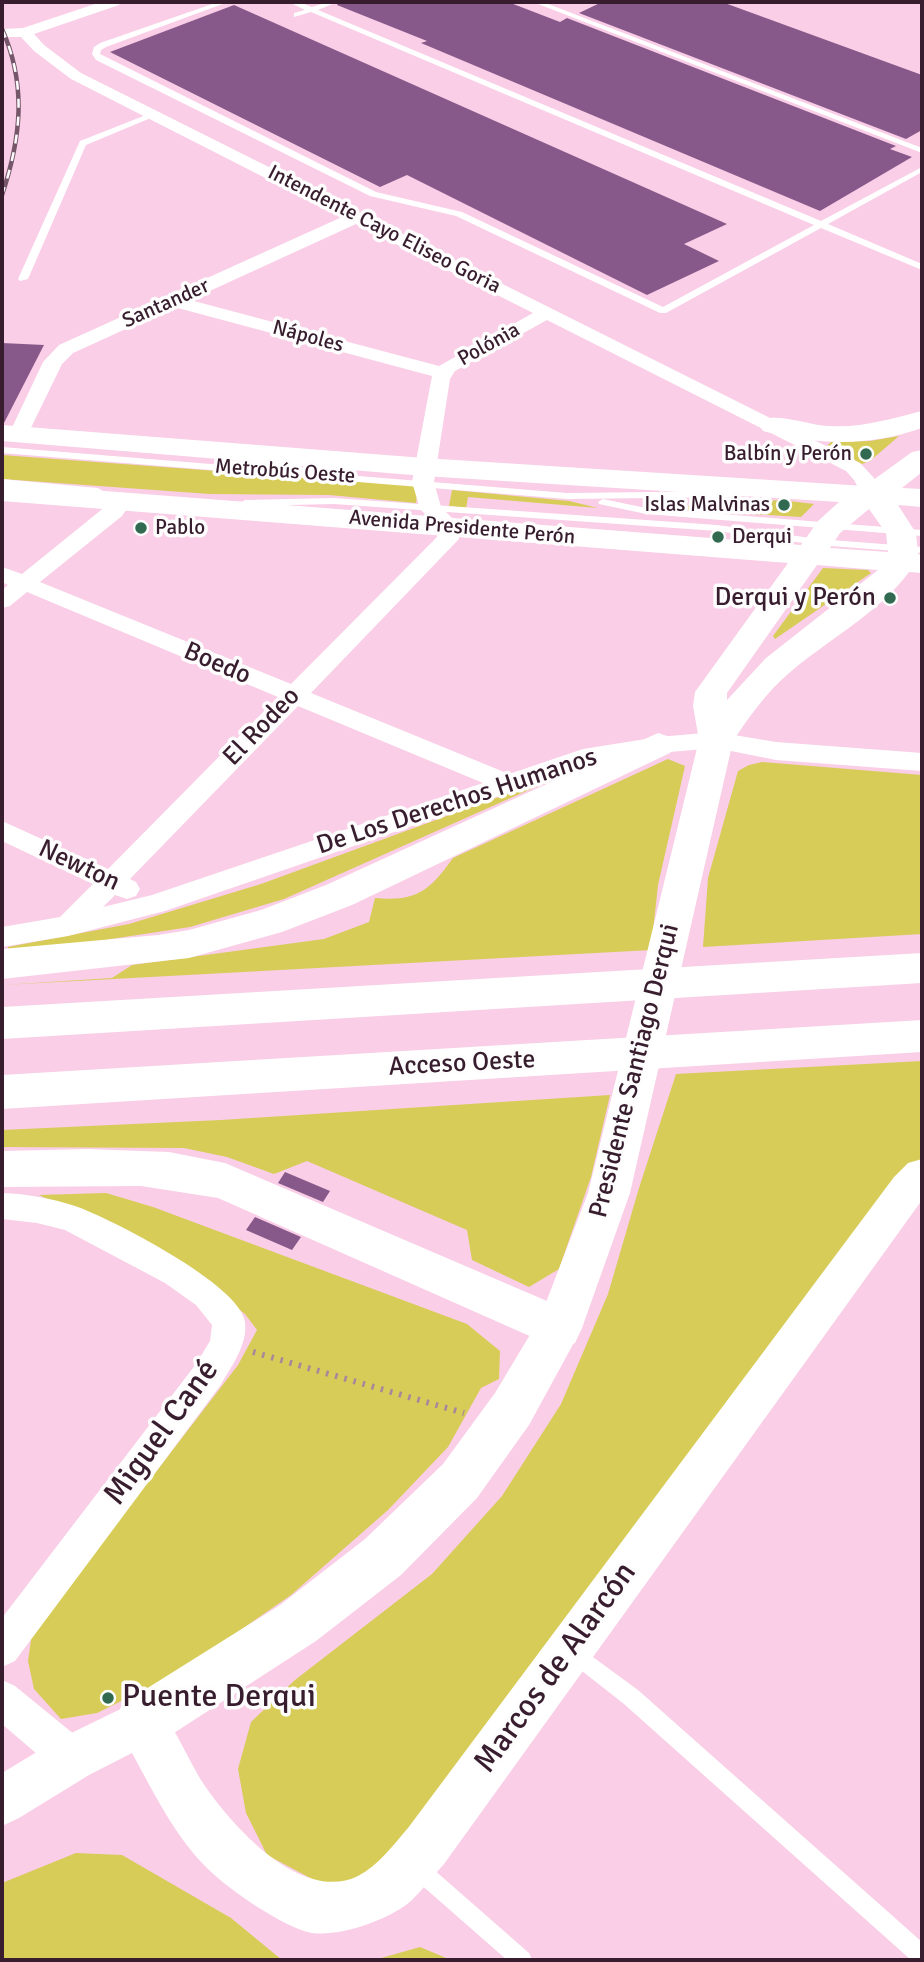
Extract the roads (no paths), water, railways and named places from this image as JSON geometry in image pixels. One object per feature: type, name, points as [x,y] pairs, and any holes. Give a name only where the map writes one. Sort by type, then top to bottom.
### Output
[{"type":"main road","points":[[773,425],[818,435],[873,435],[922,419]]},
{"type":"main road","points":[[871,495],[877,468],[883,459],[922,425]]},
{"type":"main road","points":[[8,439],[424,475],[922,498]]},
{"type":"main road","name":"Presidente Santiago Derqui","points":[[716,740],[710,692],[818,541],[848,509],[895,480],[922,458]]},
{"type":"main road","name":"Avenida Presidente Perón","points":[[2,492],[911,548]]},
{"type":"main road","points":[[871,495],[892,513],[911,548]]},
{"type":"main road","name":"Presidente Santiago Derqui","points":[[141,1723],[298,1623],[383,1557],[460,1480],[502,1424],[559,1328],[609,1193],[716,740],[757,684],[879,585],[911,548]]},
{"type":"main road","points":[[2,964],[168,947],[269,922],[339,895],[658,745]]},
{"type":"main road","points":[[2,1023],[922,968]]},
{"type":"main road","name":"Acceso Oeste","points":[[2,1092],[922,1036]]},
{"type":"main road","points":[[2,1169],[154,1167],[189,1171],[225,1181],[559,1328]]},
{"type":"street","points":[[2,33],[25,32],[114,2]]},
{"type":"street","name":"Intendente Cayo Eliseo Goria","points":[[25,32],[49,56],[76,76],[853,467],[864,478],[871,495]]},
{"type":"street","name":"Santander","points":[[8,439],[58,355],[356,217]]},
{"type":"street","name":"Nápoles","points":[[174,300],[443,373]]},
{"type":"street","name":"Polónia","points":[[424,475],[443,373],[448,367],[547,313]]},
{"type":"street","points":[[424,475],[441,518]]},
{"type":"street","points":[[2,601],[12,579],[114,511],[121,501]]},
{"type":"street","name":"El Rodeo","points":[[68,926],[292,696],[449,540],[441,518]]},
{"type":"street","name":"Boedo","points":[[12,579],[510,784]]},
{"type":"street","name":"De Los Derechos Humanos","points":[[2,937],[68,926],[155,904],[583,758],[658,745],[716,740],[776,751],[922,762]]},
{"type":"street","name":"Newton","points":[[2,830],[155,904]]},
{"type":"street","name":"Marcos de Alarcón","points":[[141,1723],[186,1801],[225,1851],[270,1886],[312,1907],[348,1905],[372,1896],[393,1883],[426,1846],[908,1189],[922,1175]]},
{"type":"street","name":"Miguel Cané","points":[[2,1206],[37,1209],[73,1219],[176,1273],[208,1295],[229,1321],[226,1344],[208,1375],[2,1648]]},
{"type":"street","points":[[2,1699],[72,1758]]},
{"type":"street","name":"Presidente Santiago Derqui","points":[[2,1801],[72,1758],[141,1723]]},
{"type":"lane","points":[[224,2],[103,45],[97,49],[96,54],[99,58],[373,194],[459,214],[663,311],[922,169]]},
{"type":"lane","points":[[293,2],[922,267]]},
{"type":"lane","points":[[298,15],[334,2]]},
{"type":"lane","points":[[537,2],[922,151]]},
{"type":"lane","points":[[23,279],[83,143],[154,115]]},
{"type":"lane","points":[[424,475],[567,496],[818,541]]},
{"type":"lane","name":"Metrobús Oeste","points":[[2,482],[391,518],[441,518]]},
{"type":"lane","points":[[567,496],[667,497],[796,492]]},
{"type":"lane","name":"Metrobús Oeste","points":[[245,503],[334,501],[441,518]]},
{"type":"lane","points":[[570,1649],[631,1697],[922,1956]]},
{"type":"lane","points":[[411,1862],[522,1960]]},
{"type":"railway","points":[[2,29],[10,50],[18,91],[14,153],[2,195]]},
{"type":"place","name":"Balbín y Perón","points":[[866,454]]},
{"type":"place","name":"Islas Malvinas","points":[[784,505]]},
{"type":"place","name":"Pablo","points":[[141,528]]},
{"type":"place","name":"Derqui","points":[[718,537]]},
{"type":"place","name":"Derqui y Perón","points":[[890,598]]},
{"type":"place","name":"Puente Derqui","points":[[108,1698]]}]
